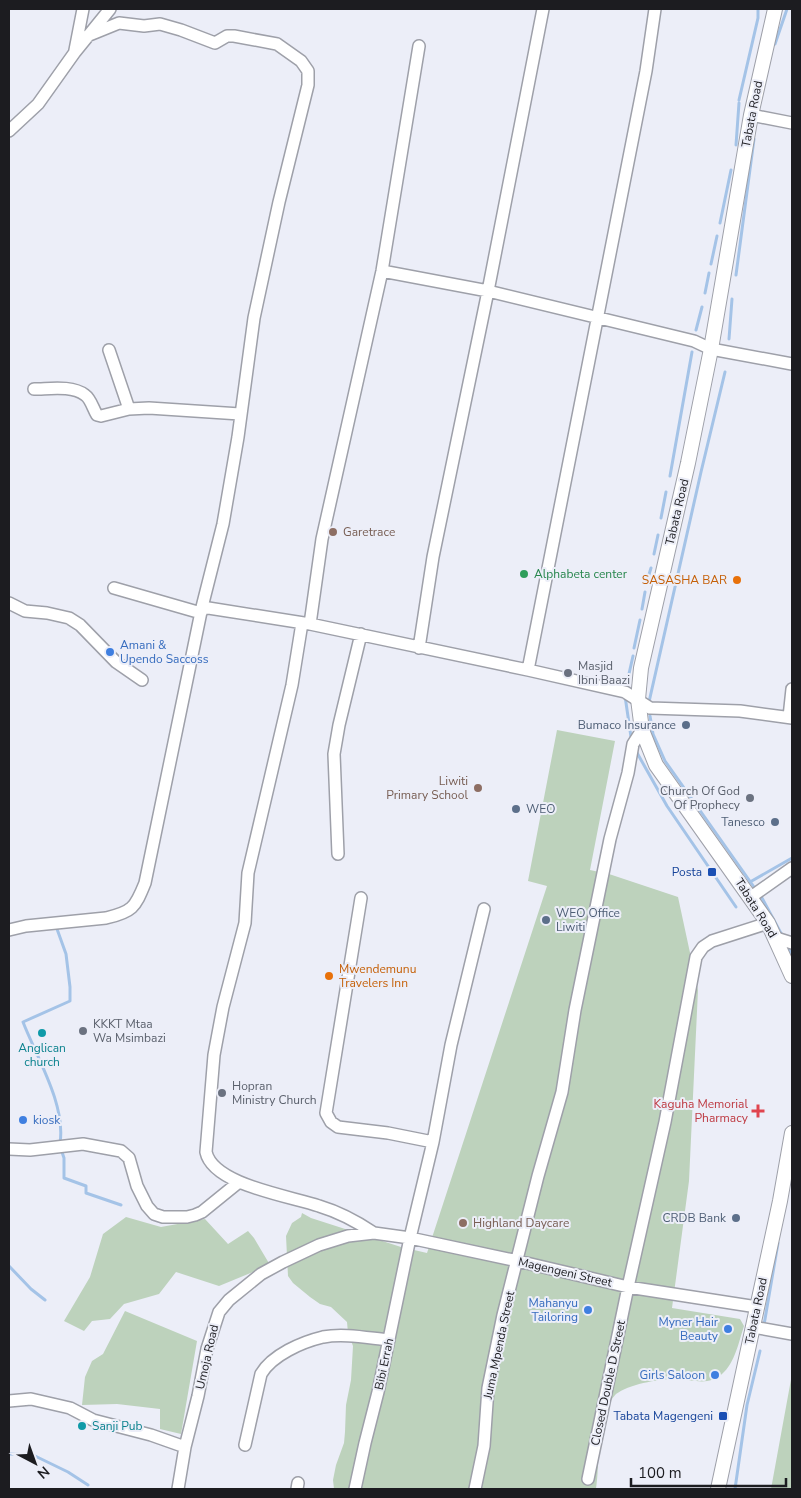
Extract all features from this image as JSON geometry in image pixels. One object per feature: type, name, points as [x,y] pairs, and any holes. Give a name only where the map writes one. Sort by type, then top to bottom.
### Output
[{"type":"main road","name":"Tabata Road","points":[[775,9],[751,115],[711,349],[688,463],[641,668],[638,699],[642,730],[656,765],[768,923],[792,976]]},
{"type":"main road","name":"Tabata Road","points":[[718,1489],[780,1201],[792,1133]]},
{"type":"street","points":[[75,52],[83,9]]},
{"type":"street","points":[[9,131],[38,104],[87,36],[110,9]]},
{"type":"street","points":[[419,648],[433,557],[488,291],[543,9]]},
{"type":"street","points":[[528,670],[646,71],[655,9]]},
{"type":"street","points":[[9,930],[26,926],[118,916],[132,909],[145,883],[202,610],[222,524],[238,437],[254,318],[279,202],[308,85],[308,71],[300,61],[277,44],[227,36],[215,43],[160,24],[144,26],[122,23],[87,36]]},
{"type":"street","points":[[374,1232],[356,1221],[333,1211],[239,1182],[220,1172],[208,1160],[206,1136],[214,1055],[223,1007],[245,923],[248,873],[292,686],[322,539],[382,271],[419,46]]},
{"type":"street","points":[[751,115],[792,123]]},
{"type":"street","points":[[382,271],[488,291],[694,341],[711,349],[792,364]]},
{"type":"street","points":[[109,350],[129,409]]},
{"type":"street","points":[[34,389],[68,389],[78,391],[89,399],[97,415],[101,416],[129,409],[155,408],[240,414]]},
{"type":"street","points":[[114,588],[202,610],[306,623],[528,670],[625,692],[650,708],[740,711],[791,718],[792,689]]},
{"type":"street","points":[[9,603],[25,611],[69,618],[80,625],[116,662],[142,680]]},
{"type":"street","points":[[338,854],[334,754],[361,634]]},
{"type":"street","name":"Juma Mpenda Street","points":[[475,1489],[484,1446],[488,1388],[504,1315],[538,1176],[562,1092],[575,1010],[610,839],[634,744],[642,730]]},
{"type":"street","points":[[751,897],[792,868]]},
{"type":"street","points":[[361,898],[326,1112],[331,1122],[338,1127],[388,1133],[433,1142]]},
{"type":"street","name":"Bibi Errah","points":[[355,1489],[433,1142],[451,1045],[484,909]]},
{"type":"street","name":"Closed Double D Street","points":[[588,1479],[665,1122],[696,957],[703,947],[712,941],[768,923]]},
{"type":"street","points":[[776,938],[792,943]]},
{"type":"street","points":[[9,1149],[30,1150],[82,1144],[120,1151],[129,1158],[137,1186],[147,1206],[154,1214],[164,1217],[186,1218],[195,1216],[239,1182]]},
{"type":"street","name":"Magengeni Street","points":[[374,1232],[518,1261],[628,1287],[757,1307]]},
{"type":"street","name":"Umoja Road","points":[[178,1489],[185,1447],[198,1396],[207,1349],[219,1312],[229,1300],[261,1274],[283,1262],[320,1245],[348,1236],[374,1232]]},
{"type":"street","points":[[753,1327],[792,1334]]},
{"type":"street","points":[[245,1445],[261,1374],[267,1365],[277,1357],[296,1347],[324,1337],[348,1336],[389,1340]]},
{"type":"street","points":[[9,1402],[31,1399],[70,1408],[93,1420],[151,1435],[185,1447]]},
{"type":"green space","points":[[557,730],[615,741],[590,870],[609,874],[678,897],[698,990],[689,1181],[672,1308],[740,1319],[744,1326],[730,1364],[717,1378],[707,1381],[671,1379],[655,1381],[629,1387],[616,1394],[606,1410],[603,1420],[599,1440],[596,1489],[334,1489],[333,1480],[336,1465],[344,1443],[346,1405],[351,1380],[353,1346],[348,1333],[347,1322],[331,1307],[320,1304],[310,1297],[293,1283],[288,1276],[286,1236],[292,1223],[301,1217],[302,1213],[311,1218],[401,1247],[427,1253],[547,886],[528,881]]},
{"type":"green space","points":[[126,1217],[161,1227],[205,1219],[228,1244],[248,1231],[270,1265],[219,1286],[176,1272],[159,1294],[124,1304],[110,1319],[92,1321],[84,1331],[64,1321],[90,1277],[103,1234]]},
{"type":"green space","points":[[125,1311],[197,1341],[181,1434],[160,1429],[160,1409],[117,1404],[82,1405],[85,1377],[92,1361],[103,1354]]},
{"type":"green space","points":[[792,1374],[792,1489],[771,1489]]},
{"type":"waterway","points":[[739,100],[758,18],[758,9]]},
{"type":"waterway","points":[[775,44],[787,9]]},
{"type":"waterway","points":[[736,145],[739,103]]},
{"type":"waterway","points":[[736,275],[754,139]]},
{"type":"waterway","points":[[720,223],[731,170]]},
{"type":"waterway","points":[[711,264],[717,236]]},
{"type":"waterway","points":[[705,293],[709,273]]},
{"type":"waterway","points":[[729,339],[732,299]]},
{"type":"waterway","points":[[696,330],[702,307]]},
{"type":"waterway","points":[[670,476],[692,352]]},
{"type":"waterway","points":[[649,702],[725,372]]},
{"type":"waterway","points":[[661,518],[666,492]]},
{"type":"waterway","points":[[654,554],[658,535]]},
{"type":"waterway","points":[[647,581],[651,568]]},
{"type":"waterway","points":[[642,609],[645,592]]},
{"type":"waterway","points":[[634,648],[640,620]]},
{"type":"waterway","points":[[626,687],[633,656]]},
{"type":"waterway","points":[[625,696],[631,737]]},
{"type":"waterway","points":[[650,716],[653,734],[665,761],[754,887]]},
{"type":"waterway","points":[[636,751],[667,806],[736,907]]},
{"type":"waterway","points":[[750,882],[792,858]]},
{"type":"waterway","points":[[762,898],[783,937]]},
{"type":"waterway","points":[[57,929],[66,954],[70,1001],[23,1022],[55,1098],[61,1128],[60,1143]]},
{"type":"waterway","points":[[787,945],[792,956]]},
{"type":"waterway","points":[[61,1149],[64,1158],[64,1178],[86,1186],[86,1193],[121,1205]]},
{"type":"waterway","points":[[764,1325],[778,1243]]},
{"type":"waterway","points":[[9,1266],[31,1289],[45,1300]]},
{"type":"waterway","points":[[735,1489],[747,1405],[760,1351]]},
{"type":"waterway","points":[[9,1454],[33,1455],[68,1472],[88,1485]]},
{"type":"place","name":"Garetrace","points":[[333,532]]},
{"type":"place","name":"Alphabeta center","points":[[524,574]]},
{"type":"place","name":"SASASHA BAR","points":[[737,580]]},
{"type":"place","name":"Amani & Upendo Saccoss","points":[[110,652]]},
{"type":"place","name":"Masjid Ibni Baazi","points":[[568,673]]},
{"type":"place","name":"Bumaco Insurance","points":[[686,725]]},
{"type":"place","name":"Liwiti Primary School","points":[[478,788]]},
{"type":"place","name":"Church Of God Of Prophecy","points":[[750,798]]},
{"type":"place","name":"WEO","points":[[516,809]]},
{"type":"place","name":"Tanesco","points":[[775,822]]},
{"type":"place","name":"Posta","points":[[712,872]]},
{"type":"place","name":"WEO Office Liwiti","points":[[546,920]]},
{"type":"place","name":"Mwendemunu Travelers Inn","points":[[329,976]]},
{"type":"place","name":"KKKT Mtaa Wa Msimbazi","points":[[83,1031]]},
{"type":"place","name":"Anglican church","points":[[42,1033]]},
{"type":"place","name":"Hopran Ministry Church","points":[[222,1093]]},
{"type":"place","name":"Kaguha Memorial Pharmacy","points":[[758,1111]]},
{"type":"place","name":"kiosk","points":[[23,1120]]},
{"type":"place","name":"CRDB Bank","points":[[736,1218]]},
{"type":"place","name":"Highland Daycare","points":[[463,1223]]},
{"type":"place","name":"Mahanyu Tailoring","points":[[588,1310]]},
{"type":"place","name":"Myner Hair Beauty","points":[[728,1329]]},
{"type":"place","name":"Girls Saloon","points":[[715,1375]]},
{"type":"place","name":"Tabata Magengeni","points":[[723,1416]]},
{"type":"place","name":"Sanji Pub","points":[[82,1426]]}]
